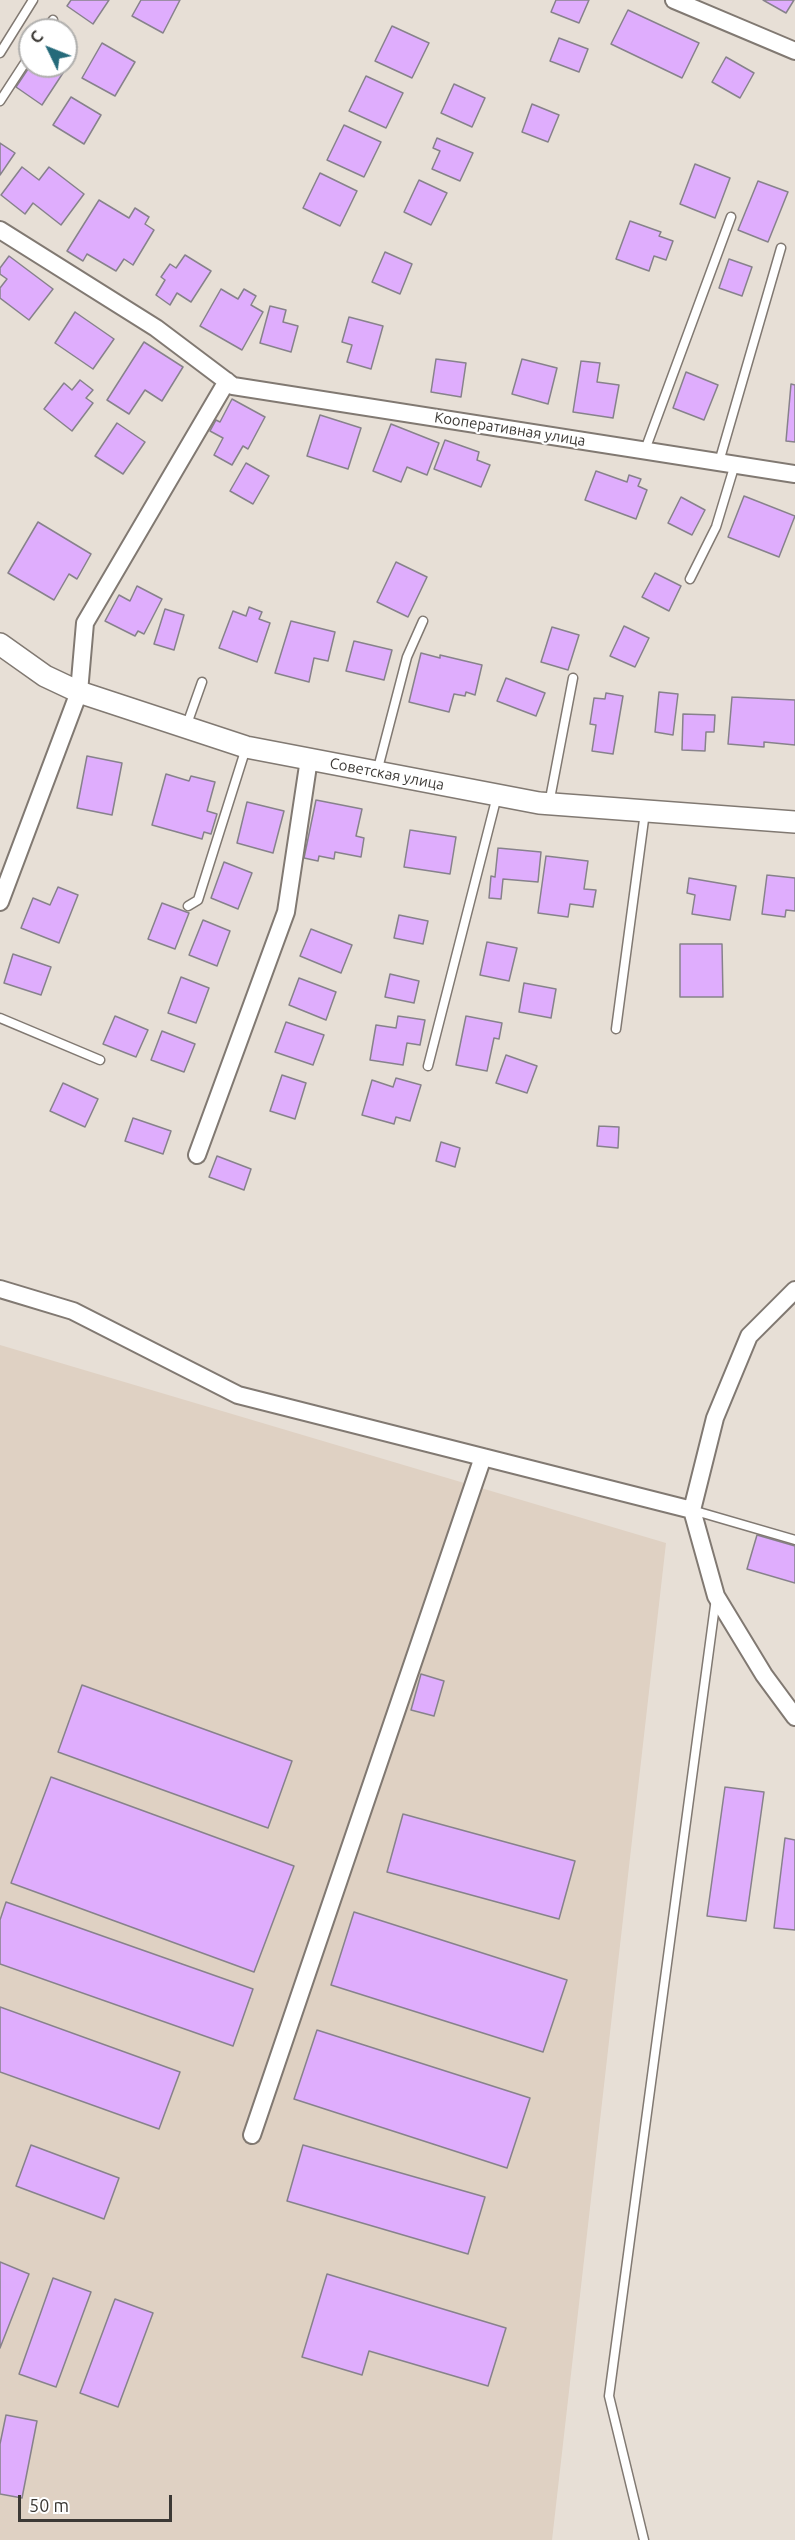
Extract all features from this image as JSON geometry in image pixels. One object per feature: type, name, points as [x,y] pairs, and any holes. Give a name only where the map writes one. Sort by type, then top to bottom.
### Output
[{"type":"street","points":[[675,0],[795,51]]},
{"type":"street","name":"Кооперативная улица","points":[[0,230],[156,328],[233,386],[795,474]]},
{"type":"street","points":[[0,902],[80,692],[85,623],[227,381]]},
{"type":"street","name":"Советская улица","points":[[0,645],[45,676],[80,692],[246,747],[549,804],[795,822]]},
{"type":"street","points":[[197,1155],[286,912],[309,759]]},
{"type":"street","points":[[0,1289],[73,1311],[238,1395],[692,1510]]},
{"type":"street","points":[[795,1290],[749,1336],[715,1418],[692,1510],[716,1596],[764,1675],[795,1717]]},
{"type":"street","points":[[252,2135],[483,1457]]},
{"type":"lane","points":[[0,53],[33,0]]},
{"type":"lane","points":[[0,100],[18,73]]},
{"type":"lane","points":[[645,450],[731,217]]},
{"type":"lane","points":[[690,579],[716,527],[727,463],[781,248]]},
{"type":"lane","points":[[377,772],[407,657],[423,621]]},
{"type":"lane","points":[[549,804],[573,678]]},
{"type":"lane","points":[[186,728],[202,682]]},
{"type":"lane","points":[[188,906],[198,900],[246,747]]},
{"type":"lane","points":[[428,1065],[497,795]]},
{"type":"lane","points":[[616,1029],[646,811]]},
{"type":"lane","points":[[0,1018],[100,1060]]},
{"type":"lane","points":[[692,1510],[795,1540]]},
{"type":"lane","points":[[644,2540],[609,2396],[716,1596]]},
{"type":"shaded area","points":[[0,1345],[666,1543],[552,2540],[0,2540]]},
{"type":"building","points":[[71,0],[109,0],[93,24],[67,6]]},
{"type":"building","points":[[141,0],[180,0],[163,33],[132,16]]},
{"type":"building","points":[[556,0],[589,0],[579,23],[551,12]]},
{"type":"building","points":[[763,0],[794,0],[786,13]]},
{"type":"building","points":[[628,10],[699,43],[682,78],[611,44]]},
{"type":"building","points":[[392,26],[429,43],[412,78],[375,61]]},
{"type":"building","points":[[559,38],[588,49],[579,72],[550,61]]},
{"type":"building","points":[[102,43],[135,62],[115,96],[82,78]]},
{"type":"building","points":[[726,57],[754,73],[740,98],[712,82]]},
{"type":"building","points":[[366,76],[403,93],[386,128],[349,111]]},
{"type":"building","points":[[22,78],[60,78],[42,105],[16,87]]},
{"type":"building","points":[[454,84],[485,98],[472,127],[441,113]]},
{"type":"building","points":[[71,97],[101,115],[84,144],[53,125]]},
{"type":"building","points":[[532,104],[559,115],[548,142],[522,132]]},
{"type":"building","points":[[344,125],[381,142],[364,177],[327,160]]},
{"type":"building","points":[[437,138],[473,153],[460,181],[432,169],[440,151],[433,148]]},
{"type":"building","points":[[0,143],[15,153],[0,175]]},
{"type":"building","points":[[695,164],[730,178],[715,218],[680,204]]},
{"type":"building","points":[[22,167],[39,180],[49,167],[84,194],[61,225],[33,203],[25,214],[1,195]]},
{"type":"building","points":[[320,173],[357,191],[340,226],[303,208]]},
{"type":"building","points":[[419,180],[447,193],[431,225],[404,212]]},
{"type":"building","points":[[758,181],[788,192],[768,242],[738,230]]},
{"type":"building","points":[[99,200],[129,218],[135,208],[149,217],[145,224],[154,230],[133,265],[124,259],[116,271],[87,254],[83,261],[67,251]]},
{"type":"building","points":[[630,221],[661,232],[659,236],[673,241],[666,260],[654,256],[649,271],[616,259]]},
{"type":"building","points":[[385,252],[412,264],[400,294],[372,282]]},
{"type":"building","points":[[185,255],[211,271],[191,302],[177,293],[170,305],[156,295],[165,280],[161,277],[170,264],[176,268]]},
{"type":"building","points":[[9,256],[53,289],[29,320],[0,298],[0,288],[7,279],[0,274],[0,268]]},
{"type":"building","points":[[729,259],[752,267],[742,296],[719,288]]},
{"type":"building","points":[[221,289],[238,299],[244,289],[256,296],[251,305],[263,312],[242,350],[200,326]]},
{"type":"building","points":[[270,306],[286,310],[283,322],[298,326],[291,352],[260,343]]},
{"type":"building","points":[[75,312],[114,339],[93,369],[55,343]]},
{"type":"building","points":[[349,317],[383,326],[371,369],[347,362],[352,345],[342,342]]},
{"type":"building","points":[[144,342],[183,367],[162,401],[145,390],[129,414],[107,400]]},
{"type":"building","points":[[436,359],[466,363],[461,397],[431,392]]},
{"type":"building","points":[[522,359],[557,368],[548,404],[512,394]]},
{"type":"building","points":[[581,361],[600,363],[597,382],[619,385],[613,418],[573,412]]},
{"type":"building","points":[[686,372],[718,385],[704,420],[673,408]]},
{"type":"building","points":[[80,380],[93,390],[86,398],[93,403],[72,431],[44,409],[64,383],[72,390]]},
{"type":"building","points":[[791,384],[795,385],[795,442],[786,441]]},
{"type":"building","points":[[232,399],[265,417],[248,449],[243,446],[232,465],[214,455],[223,438],[210,431],[216,420],[220,422]]},
{"type":"building","points":[[320,415],[361,428],[348,469],[307,456]]},
{"type":"building","points":[[117,423],[145,442],[123,474],[95,456]]},
{"type":"building","points":[[391,424],[439,443],[427,475],[407,467],[401,482],[373,471]]},
{"type":"building","points":[[445,440],[479,452],[477,460],[490,465],[481,487],[434,469]]},
{"type":"building","points":[[246,463],[269,476],[253,504],[230,491]]},
{"type":"building","points":[[596,471],[627,482],[629,475],[641,479],[638,486],[647,490],[636,519],[585,500]]},
{"type":"building","points":[[744,496],[795,516],[779,557],[728,537]]},
{"type":"building","points":[[681,497],[705,510],[692,535],[668,523]]},
{"type":"building","points":[[38,522],[91,554],[77,579],[69,574],[54,600],[8,573]]},
{"type":"building","points":[[396,562],[427,577],[408,617],[377,602]]},
{"type":"building","points":[[655,573],[681,586],[669,611],[642,597]]},
{"type":"building","points":[[137,586],[162,599],[144,634],[138,631],[135,636],[105,621],[119,595],[130,601]]},
{"type":"building","points":[[249,607],[262,612],[259,619],[270,623],[257,662],[219,648],[233,611],[246,616]]},
{"type":"building","points":[[165,609],[184,615],[174,650],[154,644]]},
{"type":"building","points":[[291,621],[335,632],[328,661],[314,658],[309,682],[275,673]]},
{"type":"building","points":[[624,626],[649,638],[635,667],[610,656]]},
{"type":"building","points":[[552,627],[579,635],[568,670],[541,662]]},
{"type":"building","points":[[354,641],[392,650],[384,680],[346,671]]},
{"type":"building","points":[[421,653],[482,665],[475,695],[466,692],[465,696],[454,694],[449,712],[409,702]]},
{"type":"building","points":[[506,678],[545,693],[536,716],[497,701]]},
{"type":"building","points":[[659,692],[678,694],[673,735],[655,732]]},
{"type":"building","points":[[606,693],[623,696],[613,754],[592,751],[596,725],[590,724],[594,698],[605,699]]},
{"type":"building","points":[[732,697],[795,700],[795,745],[764,742],[764,747],[728,744]]},
{"type":"building","points":[[683,714],[715,715],[714,732],[706,732],[705,751],[682,750]]},
{"type":"building","points":[[87,756],[122,763],[112,815],[77,808]]},
{"type":"building","points":[[166,774],[189,781],[191,776],[215,782],[207,811],[217,814],[211,834],[204,832],[202,839],[152,825]]},
{"type":"building","points":[[316,800],[362,809],[356,836],[364,838],[361,857],[335,852],[334,859],[319,856],[318,861],[304,858]]},
{"type":"building","points":[[247,802],[284,811],[273,853],[237,843]]},
{"type":"building","points":[[410,830],[456,837],[450,874],[404,867]]},
{"type":"building","points":[[498,848],[541,852],[538,882],[503,879],[501,899],[489,898],[491,876],[495,877]]},
{"type":"building","points":[[546,856],[588,861],[584,889],[596,890],[593,907],[570,904],[568,917],[538,913]]},
{"type":"building","points":[[224,862],[252,873],[238,909],[211,898]]},
{"type":"building","points":[[767,875],[795,878],[795,911],[786,910],[785,917],[762,914]]},
{"type":"building","points":[[689,878],[736,886],[730,920],[692,914],[695,895],[687,893]]},
{"type":"building","points":[[58,887],[78,895],[59,943],[21,928],[33,898],[50,905]]},
{"type":"building","points":[[162,903],[189,913],[175,949],[148,939]]},
{"type":"building","points":[[399,915],[428,921],[423,944],[394,938]]},
{"type":"building","points":[[203,920],[230,931],[217,966],[189,955]]},
{"type":"building","points":[[311,929],[352,945],[341,973],[300,956]]},
{"type":"building","points":[[487,942],[517,948],[509,981],[480,975]]},
{"type":"building","points":[[680,944],[722,944],[723,997],[680,997]]},
{"type":"building","points":[[13,954],[51,967],[41,995],[4,983]]},
{"type":"building","points":[[390,974],[419,981],[414,1003],[385,997]]},
{"type":"building","points":[[181,977],[209,988],[196,1023],[168,1013]]},
{"type":"building","points":[[299,978],[336,992],[326,1020],[289,1005]]},
{"type":"building","points":[[524,983],[556,989],[551,1018],[519,1012]]},
{"type":"building","points":[[115,1016],[148,1030],[136,1057],[103,1044]]},
{"type":"building","points":[[398,1016],[425,1020],[420,1045],[407,1043],[403,1065],[370,1060],[376,1025],[396,1028]]},
{"type":"building","points":[[466,1016],[502,1023],[499,1039],[494,1038],[487,1071],[456,1065]]},
{"type":"building","points":[[286,1022],[324,1035],[313,1065],[275,1052]]},
{"type":"building","points":[[162,1031],[195,1044],[184,1072],[151,1060]]},
{"type":"building","points":[[506,1055],[537,1066],[527,1093],[496,1083]]},
{"type":"building","points":[[282,1075],[306,1083],[295,1119],[270,1111]]},
{"type":"building","points":[[396,1078],[421,1085],[410,1121],[396,1117],[394,1124],[362,1115],[372,1080],[393,1087]]},
{"type":"building","points":[[63,1083],[98,1099],[85,1127],[50,1111]]},
{"type":"building","points":[[133,1118],[171,1131],[163,1154],[125,1141]]},
{"type":"building","points":[[599,1126],[619,1127],[618,1148],[597,1146]]},
{"type":"building","points":[[441,1142],[460,1148],[455,1167],[436,1161]]},
{"type":"building","points":[[217,1156],[251,1169],[244,1190],[209,1177]]},
{"type":"building","points":[[757,1535],[795,1546],[795,1583],[747,1569]]},
{"type":"building","points":[[421,1674],[444,1681],[434,1716],[411,1710]]},
{"type":"building","points":[[82,1685],[292,1761],[268,1828],[58,1752]]},
{"type":"building","points":[[51,1777],[294,1866],[254,1972],[11,1883]]},
{"type":"building","points":[[725,1787],[764,1792],[746,1921],[707,1916]]},
{"type":"building","points":[[403,1814],[575,1861],[559,1919],[387,1872]]},
{"type":"building","points":[[785,1838],[795,1840],[795,1930],[774,1928]]},
{"type":"building","points":[[6,1902],[253,1989],[233,2046],[0,1964],[0,1920]]},
{"type":"building","points":[[354,1912],[567,1980],[543,2052],[331,1985]]},
{"type":"building","points":[[0,2007],[180,2072],[159,2129],[0,2072]]},
{"type":"building","points":[[317,2030],[530,2098],[507,2168],[294,2099]]},
{"type":"building","points":[[31,2145],[119,2178],[104,2219],[16,2186]]},
{"type":"building","points":[[303,2145],[485,2197],[468,2254],[287,2201]]},
{"type":"building","points":[[0,2262],[29,2274],[0,2348]]},
{"type":"building","points":[[327,2274],[506,2328],[488,2386],[369,2351],[362,2375],[302,2357]]},
{"type":"building","points":[[53,2278],[91,2292],[56,2387],[19,2374]]},
{"type":"building","points":[[115,2299],[153,2313],[118,2407],[80,2393]]},
{"type":"building","points":[[6,2415],[37,2421],[22,2498],[0,2494],[0,2444]]}]
